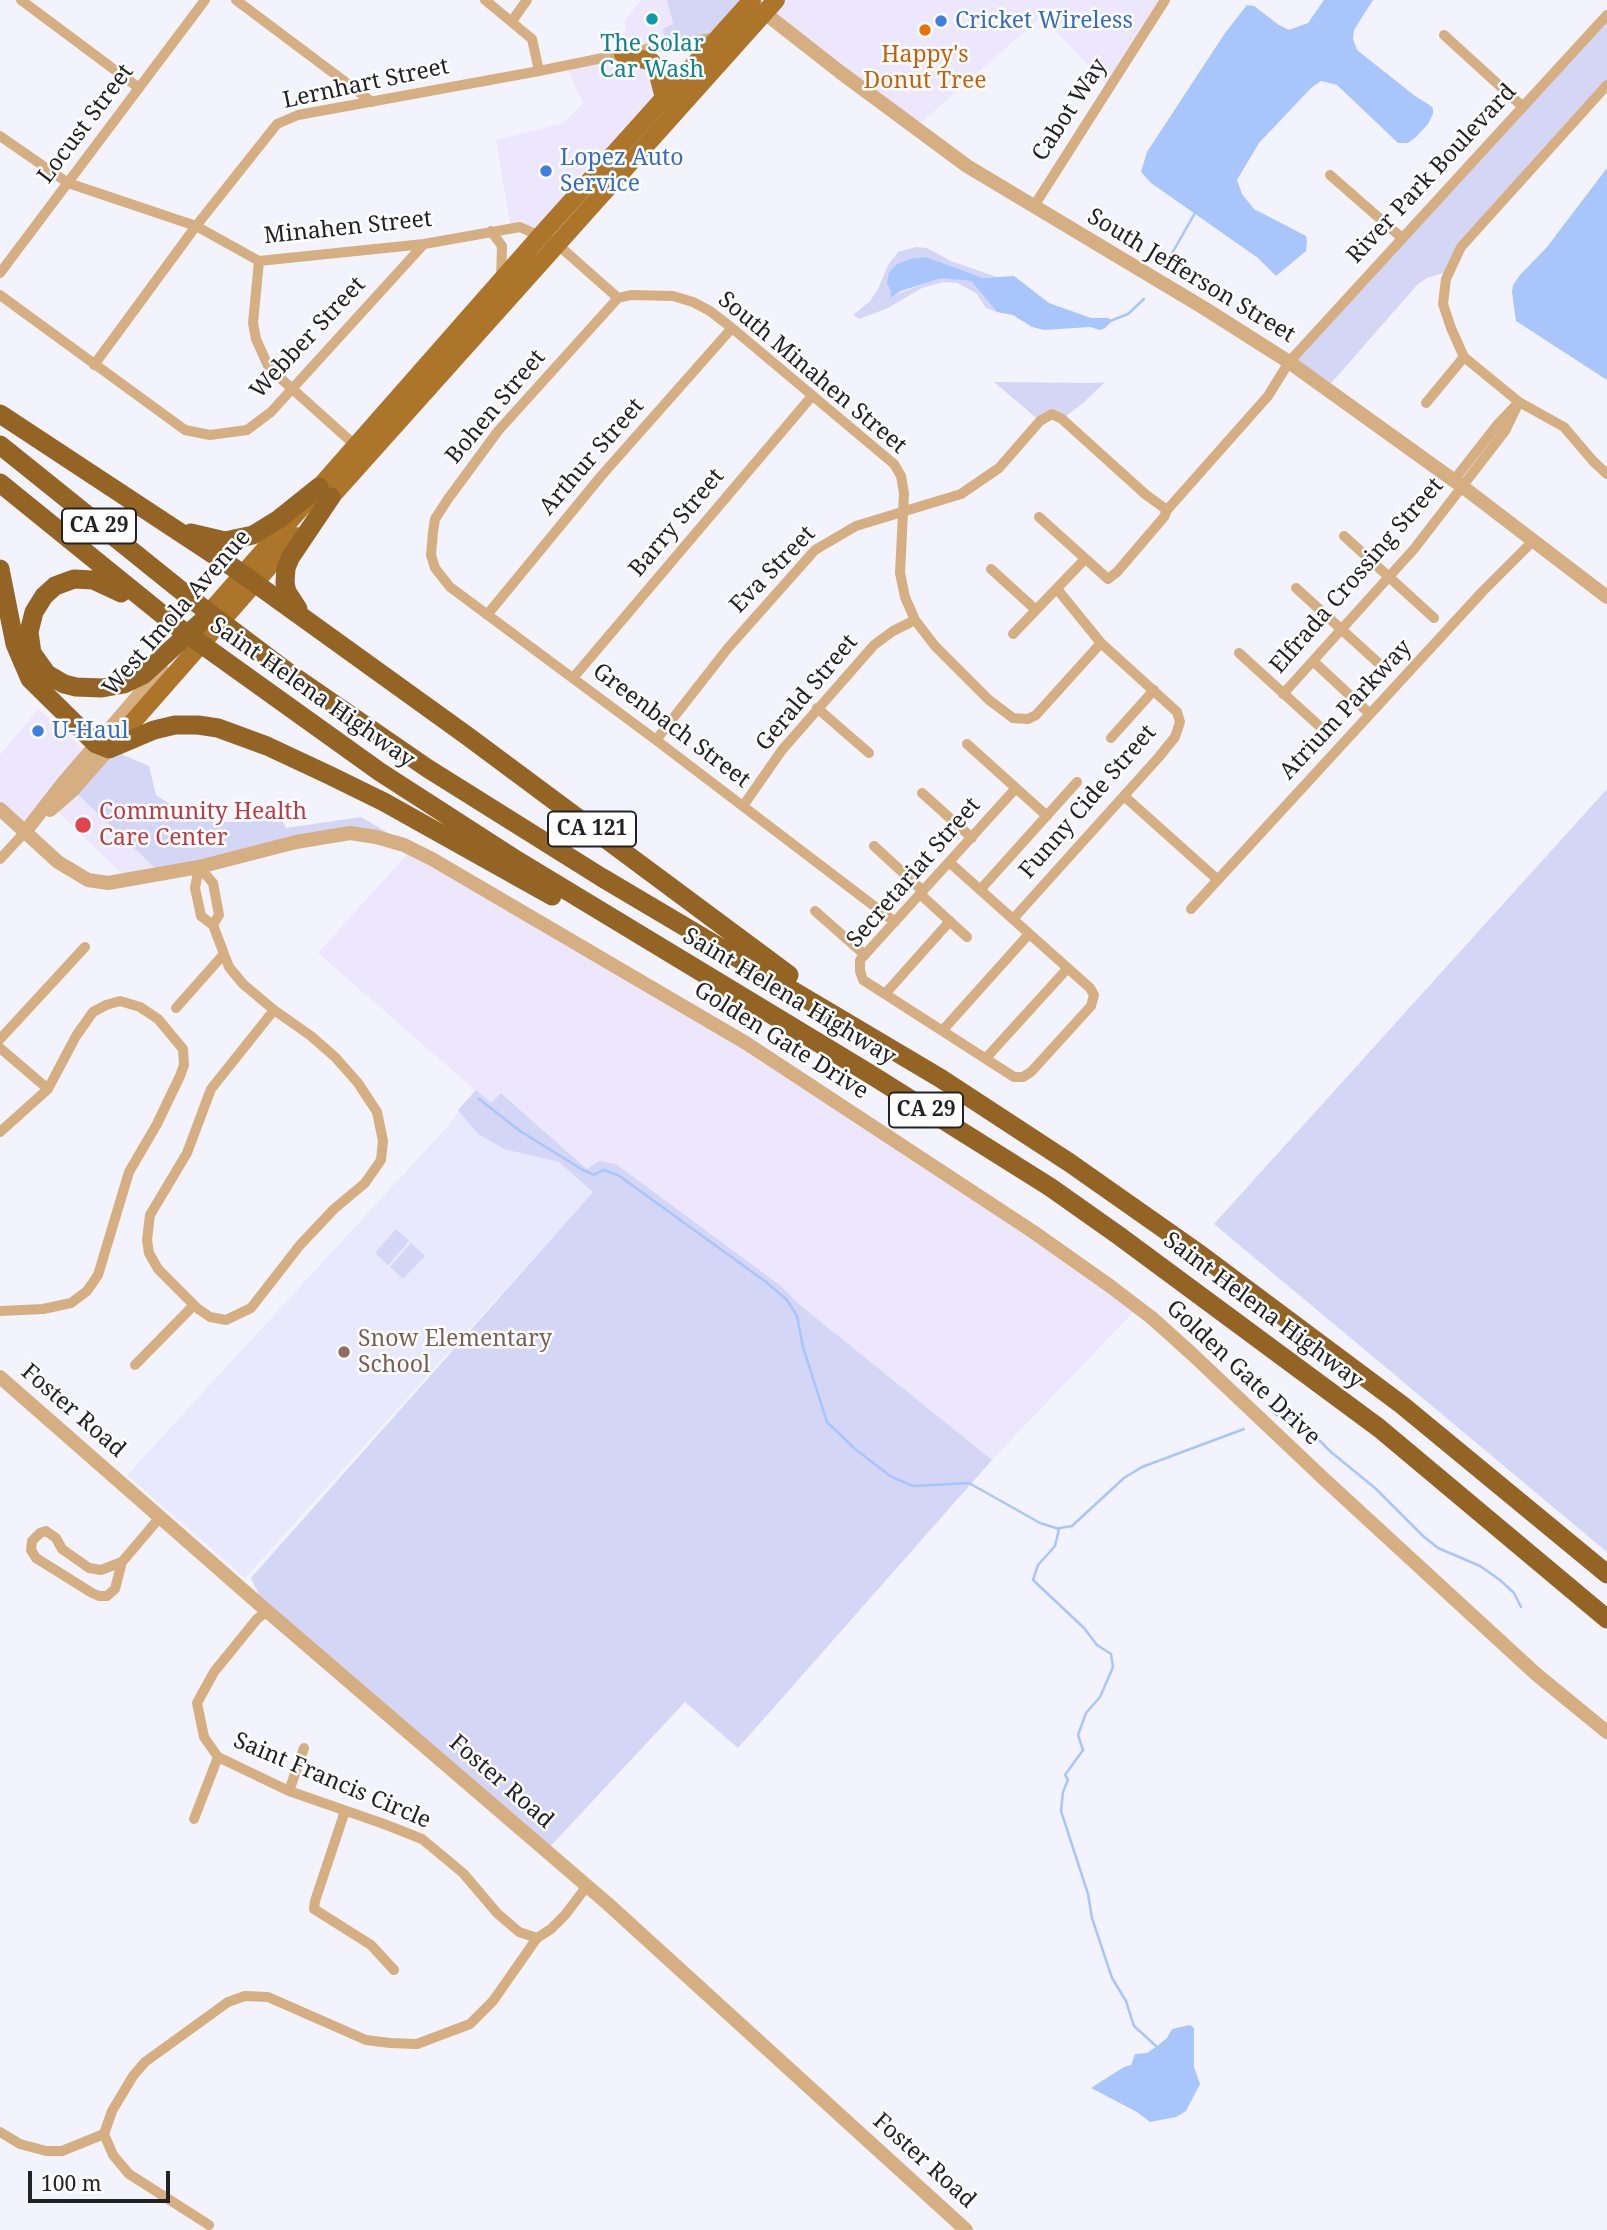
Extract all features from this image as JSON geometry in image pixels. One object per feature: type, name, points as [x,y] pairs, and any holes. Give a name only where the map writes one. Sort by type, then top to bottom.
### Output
[{"type":"highway","points":[[0,414],[311,623]]},
{"type":"highway","name":"Saint Helena Highway","points":[[0,445],[200,614],[229,628],[461,790],[601,877],[872,1036],[1070,1163],[1267,1303],[1412,1413],[1607,1574]]},
{"type":"highway","name":"Saint Helena Highway","points":[[0,483],[179,628],[334,741],[449,818],[1050,1187],[1205,1297],[1317,1381],[1431,1470],[1607,1619]]},
{"type":"highway","points":[[161,521],[198,536],[225,541],[253,534],[325,492]]},
{"type":"highway","name":"CA 121","points":[[325,492],[290,558],[285,575],[287,593],[311,623],[872,1036]]},
{"type":"highway","points":[[0,569],[15,644],[30,679],[102,746],[175,725],[218,728],[267,746],[384,802],[835,1053]]},
{"type":"highway","name":"CA 121","points":[[179,628],[110,586],[93,580],[75,579],[55,586],[44,596],[34,612],[29,632],[32,653],[47,674],[64,684],[102,688],[124,684],[143,675],[200,614]]},
{"type":"main road","name":"West Imola Avenue","points":[[325,492],[356,446],[501,280],[549,239],[664,98],[719,37],[758,3]]},
{"type":"main road","name":"West Imola Avenue","points":[[102,746],[758,3]]},
{"type":"main road","points":[[623,54],[652,62],[664,98]]},
{"type":"main road","name":"West Imola Avenue","points":[[200,614],[249,579]]},
{"type":"street","points":[[20,0],[139,88]]},
{"type":"street","name":"Locust Street","points":[[0,274],[205,0]]},
{"type":"street","points":[[236,0],[372,102]]},
{"type":"street","points":[[485,0],[532,39],[539,71]]},
{"type":"street","points":[[512,21],[527,0]]},
{"type":"street","name":"Cabot Way","points":[[1034,206],[1165,0]]},
{"type":"street","name":"South Jefferson Street","points":[[758,3],[839,72],[967,166],[1289,362],[1458,483],[1607,597]]},
{"type":"street","name":"River Park Boulevard","points":[[1085,559],[1108,579],[1117,572],[1157,526],[1167,510],[1268,396],[1289,362],[1607,15]]},
{"type":"street","points":[[1444,35],[1523,107]]},
{"type":"street","name":"Lernhart Street","points":[[94,365],[196,226],[277,124],[298,115],[719,37]]},
{"type":"street","points":[[1607,85],[1461,247],[1446,279],[1443,304],[1464,357],[1519,402],[1564,427],[1607,474]]},
{"type":"street","name":"Minahen Street","points":[[0,136],[68,183],[196,226],[259,261],[424,244],[520,227],[549,239]]},
{"type":"street","points":[[1330,175],[1402,238]]},
{"type":"street","points":[[491,231],[502,246],[501,280]]},
{"type":"street","points":[[549,239],[618,298]]},
{"type":"street","name":"Webber Street","points":[[0,295],[185,430],[210,435],[247,430],[271,412],[424,244]]},
{"type":"street","points":[[259,261],[253,323],[256,340],[269,368],[356,446]]},
{"type":"street","name":"South Minahen Street","points":[[618,298],[631,295],[673,296],[710,311],[894,464],[901,477],[904,493],[900,573],[905,597],[915,620],[959,671],[989,700],[1013,718],[1028,719],[1037,715],[1101,643]]},
{"type":"street","name":"Bohen Street","points":[[431,555],[435,519],[498,431],[618,298]]},
{"type":"street","name":"Arthur Street","points":[[487,615],[602,475],[732,328]]},
{"type":"street","points":[[1426,402],[1464,357]]},
{"type":"street","name":"Barry Street","points":[[573,678],[812,396]]},
{"type":"street","name":"Elfrada Crossing Street","points":[[1283,694],[1390,578],[1497,425],[1519,402]]},
{"type":"street","name":"Eva Street","points":[[656,740],[728,648],[815,550],[856,526],[961,494],[999,468],[1040,421],[1052,414],[1062,419],[1145,494],[1167,510]]},
{"type":"street","points":[[1013,634],[1085,559],[1039,517]]},
{"type":"street","points":[[1344,536],[1434,618]]},
{"type":"street","name":"Atrium Parkway","points":[[1191,909],[1532,541]]},
{"type":"street","name":"Greenbach Street","points":[[431,555],[435,568],[450,587],[895,922]]},
{"type":"street","points":[[991,569],[1036,610]]},
{"type":"street","points":[[1296,588],[1385,669]]},
{"type":"street","name":"Funny Cide Street","points":[[1013,919],[1175,737],[1180,722],[1177,712],[1101,643],[1056,589]]},
{"type":"street","name":"West Imola Avenue","points":[[25,832],[102,746],[200,614]]},
{"type":"street","name":"Gerald Street","points":[[743,806],[782,750],[874,645],[915,620]]},
{"type":"street","points":[[1239,653],[1327,733]]},
{"type":"street","points":[[1313,661],[1370,714]]},
{"type":"street","points":[[1111,738],[1154,690]]},
{"type":"street","points":[[817,708],[869,753]]},
{"type":"street","points":[[967,744],[1046,816]]},
{"type":"street","points":[[980,890],[1077,782]]},
{"type":"street","name":"Secretariat Street","points":[[1016,788],[860,960],[863,980],[1014,1077],[1023,1077],[1031,1072],[1091,1006],[1094,995],[1090,988],[1067,969]]},
{"type":"street","points":[[922,793],[972,838]]},
{"type":"street","points":[[1124,796],[1217,880]]},
{"type":"street","name":"Golden Gate Drive","points":[[0,809],[58,863],[88,880],[108,883],[199,867],[325,836],[350,833],[397,843],[432,859],[725,1031],[1076,1261],[1152,1318],[1468,1613],[1554,1690],[1607,1732]]},
{"type":"street","points":[[0,859],[25,832]]},
{"type":"street","points":[[874,846],[967,937]]},
{"type":"street","points":[[949,862],[1067,969],[986,1058]]},
{"type":"street","points":[[199,867],[195,888],[201,916],[213,925],[229,967],[243,984],[319,1043],[358,1083],[377,1112],[383,1141],[381,1160],[365,1183],[334,1209],[300,1245],[251,1308],[226,1320],[210,1317],[158,1269],[149,1253],[147,1240],[150,1215],[187,1153],[211,1089],[274,1010]]},
{"type":"street","points":[[199,867],[213,883],[219,915],[213,925]]},
{"type":"street","points":[[815,911],[865,955]]},
{"type":"street","points":[[885,994],[950,921]]},
{"type":"street","points":[[942,1031],[1029,934]]},
{"type":"street","points":[[0,1039],[85,947]]},
{"type":"street","points":[[176,1008],[223,955]]},
{"type":"street","points":[[0,1132],[48,1089],[93,1012],[106,1005],[120,1001],[140,1007],[158,1020],[183,1049],[184,1065],[180,1076],[158,1124],[129,1171],[98,1276],[87,1291],[71,1303],[43,1309],[0,1311]]},
{"type":"street","points":[[0,1048],[48,1089]]},
{"type":"street","points":[[135,1365],[194,1305]]},
{"type":"street","name":"Foster Road","points":[[0,1377],[587,1886],[966,2230]]},
{"type":"street","points":[[122,1562],[101,1570],[89,1568],[62,1549],[57,1538],[46,1531],[32,1541],[31,1550],[36,1558],[99,1596],[107,1596],[115,1589],[122,1562],[161,1516]]},
{"type":"street","name":"Saint Francis Circle","points":[[267,1611],[257,1619],[214,1672],[197,1703],[204,1737],[218,1758],[289,1791],[422,1839],[463,1873],[497,1913],[519,1932],[537,1938]]},
{"type":"street","points":[[289,1791],[304,1748]]},
{"type":"street","points":[[194,1819],[218,1758]]},
{"type":"street","points":[[345,1811],[314,1909],[371,1945],[394,1970]]},
{"type":"street","points":[[209,2225],[129,2174],[113,2155],[104,2134],[112,2112],[145,2062],[228,2002],[245,1996],[268,1997],[366,2040],[417,2044],[470,2024],[493,2001],[537,1938],[565,1915],[587,1886]]},
{"type":"street","points":[[0,2132],[20,2144],[54,2151],[77,2146],[104,2134]]},
{"type":"shaded area","points":[[641,0],[667,0],[673,25],[666,45],[626,53],[625,20]]},
{"type":"shaded area","points":[[667,0],[752,0],[719,37],[666,45],[663,29],[673,24]]},
{"type":"shaded area","points":[[776,0],[1165,0],[1109,88],[1042,16],[915,128],[765,13]]},
{"type":"shaded area","points":[[1607,15],[1607,85],[1461,247],[1450,271],[1427,278],[1417,285],[1326,389],[1289,362]]},
{"type":"shaded area","points":[[623,54],[644,58],[664,98],[541,235],[511,228],[496,140],[564,123],[583,103],[566,66]]},
{"type":"shaded area","points":[[916,247],[927,248],[951,261],[997,277],[983,278],[926,257],[914,258],[897,264],[890,297],[941,277],[971,281],[997,312],[986,308],[976,293],[957,283],[943,282],[922,288],[888,308],[859,319],[853,315],[870,301],[888,265],[898,252]]},
{"type":"shaded area","points":[[994,382],[1105,382],[1062,419],[1052,414],[1040,421]]},
{"type":"shaded area","points":[[38,709],[88,753],[25,832],[0,809],[0,755]]},
{"type":"shaded area","points":[[109,749],[149,766],[156,795],[193,819],[201,816],[212,821],[228,822],[282,820],[286,828],[361,817],[432,859],[350,833],[161,874],[73,790]]},
{"type":"shaded area","points":[[1607,789],[1607,1552],[1214,1224]]},
{"type":"shaded area","points":[[73,790],[161,874],[129,881],[53,807]]},
{"type":"shaded area","points":[[412,849],[689,1008],[1138,1307],[992,1460],[800,1305],[781,1286],[616,1164],[599,1161],[587,1169],[502,1093],[491,1104],[318,953]]},
{"type":"shaded area","name":"Snow Elementary School","points":[[476,1090],[594,1191],[245,1578],[127,1475],[446,1128]]},
{"type":"shaded area","points":[[476,1090],[491,1103],[501,1093],[587,1169],[599,1161],[616,1164],[781,1286],[800,1305],[992,1460],[738,1748],[685,1702],[546,1851],[267,1611],[251,1578],[593,1192],[559,1162],[504,1149],[478,1134],[458,1110]]},
{"type":"shaded area","points":[[396,1229],[409,1241],[388,1265],[375,1253]]},
{"type":"shaded area","points":[[411,1243],[425,1256],[403,1279],[390,1267]]},
{"type":"water","points":[[1324,0],[1373,0],[1354,30],[1353,39],[1357,50],[1433,108],[1433,114],[1415,138],[1408,143],[1398,143],[1337,85],[1321,81],[1311,88],[1259,143],[1237,180],[1242,194],[1254,209],[1306,236],[1306,251],[1276,276],[1258,258],[1151,183],[1141,172],[1147,152],[1225,33],[1247,5],[1254,6],[1289,30],[1308,23]]},
{"type":"water","points":[[1607,168],[1607,380],[1516,321],[1512,292],[1520,275],[1547,247]]},
{"type":"water","points":[[926,257],[983,278],[1014,276],[1049,303],[1091,318],[1109,318],[1111,322],[1100,330],[1090,327],[1044,330],[1032,327],[1013,315],[997,312],[971,281],[941,278],[901,291],[890,298],[891,291],[887,283],[889,272],[897,264]]},
{"type":"water","points":[[1190,2025],[1194,2028],[1194,2067],[1200,2084],[1186,2111],[1176,2117],[1150,2122],[1137,2112],[1091,2088],[1131,2065],[1135,2054],[1147,2053],[1156,2047],[1167,2038],[1172,2029]]},
{"type":"waterway","points":[[1171,255],[1195,213]]},
{"type":"waterway","points":[[1110,321],[1128,314],[1144,299]]},
{"type":"waterway","points":[[479,1099],[520,1131],[583,1170],[594,1175],[603,1170],[618,1175],[787,1300],[797,1316],[803,1347],[827,1422],[854,1448],[890,1476],[913,1486],[969,1483],[1040,1523],[1059,1529],[1055,1546],[1038,1565],[1033,1580],[1084,1628],[1097,1645],[1111,1654],[1113,1667],[1100,1697],[1086,1713],[1078,1735],[1083,1750],[1065,1775],[1068,1780],[1063,1792],[1061,1811],[1112,1978],[1126,2001],[1134,2026],[1156,2046]]},
{"type":"waterway","points":[[1276,1415],[1295,1419],[1305,1426],[1331,1452],[1375,1488],[1423,1536],[1438,1548],[1480,1566],[1500,1580],[1514,1593],[1521,1607]]},
{"type":"waterway","points":[[1060,1528],[1072,1526],[1124,1478],[1142,1467],[1244,1429]]},
{"type":"place","name":"The Solar Car Wash","points":[[652,19]]},
{"type":"place","name":"Cricket Wireless","points":[[941,21]]},
{"type":"place","name":"Happy's Donut Tree","points":[[925,30]]},
{"type":"place","name":"Lopez Auto Service","points":[[546,171]]},
{"type":"place","name":"U-Haul","points":[[38,731]]},
{"type":"place","name":"Community Health Care Center","points":[[83,825]]},
{"type":"place","name":"Snow Elementary School","points":[[344,1352]]}]
